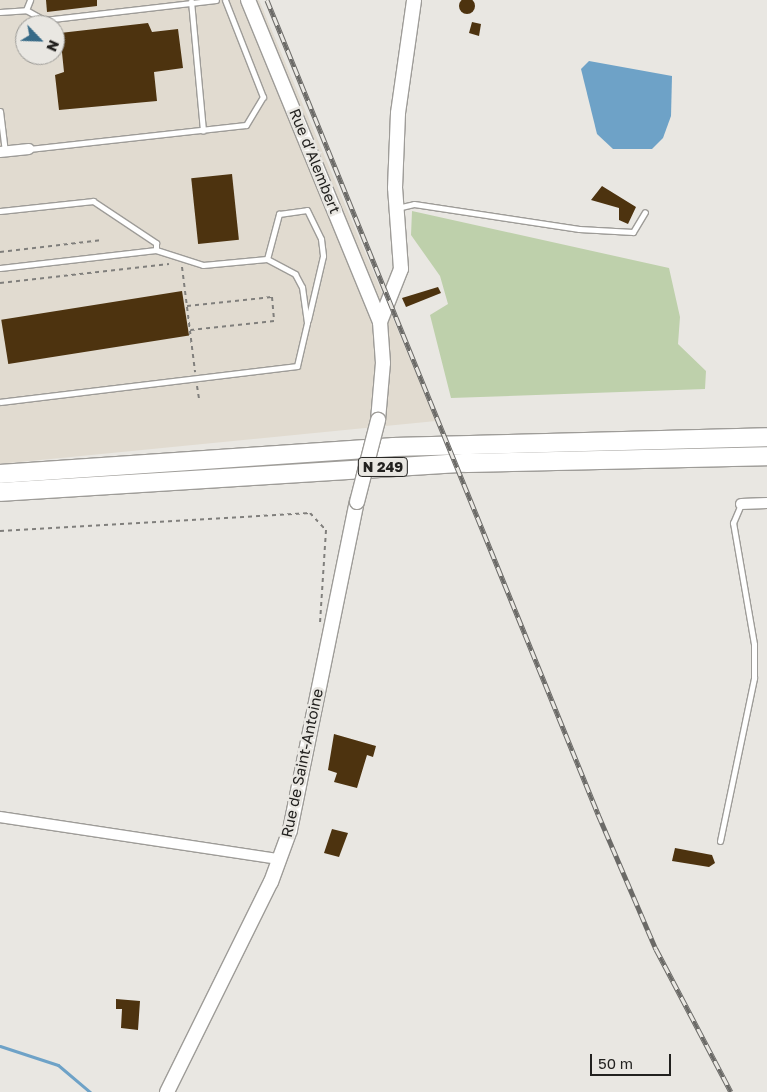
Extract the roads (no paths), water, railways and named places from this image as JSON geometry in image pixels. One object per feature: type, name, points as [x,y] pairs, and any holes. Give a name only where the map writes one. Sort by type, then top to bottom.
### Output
[{"type":"highway","name":"N 249","points":[[0,474],[392,447],[767,437]]},
{"type":"highway","name":"N 249","points":[[0,492],[457,463],[767,456]]},
{"type":"highway","name":"N 249","points":[[0,465],[20,464],[38,470]]},
{"type":"street","name":"Rue d’Alembert","points":[[248,0],[380,322]]},
{"type":"street","points":[[380,322],[401,269],[397,208],[398,113],[414,0]]},
{"type":"street","points":[[2,152],[29,150]]},
{"type":"street","name":"Rue de Saint-Antoine","points":[[167,1092],[280,859],[293,816],[357,502],[378,420],[383,363],[380,322]]},
{"type":"street","points":[[741,504],[767,503]]},
{"type":"street","points":[[0,817],[280,859]]},
{"type":"lane","points":[[26,10],[30,0]]},
{"type":"lane","points":[[0,12],[26,10],[44,20],[216,0]]},
{"type":"lane","points":[[29,150],[246,125],[263,97],[225,0]]},
{"type":"lane","points":[[191,2],[203,130]]},
{"type":"lane","points":[[0,111],[2,152]]},
{"type":"lane","points":[[0,211],[93,201],[156,243],[156,250]]},
{"type":"lane","points":[[397,208],[414,204],[625,232],[633,232],[645,212]]},
{"type":"lane","points":[[0,402],[196,380],[297,366],[323,256],[321,239],[307,210],[279,214],[267,259]]},
{"type":"lane","points":[[0,268],[156,250],[181,260],[203,265],[267,259],[295,274],[302,287],[307,323]]},
{"type":"lane","points":[[720,841],[754,678],[754,644],[733,523],[741,504]]},
{"type":"water","points":[[589,61],[672,76],[671,116],[663,138],[652,149],[613,149],[597,134],[581,69]]},
{"type":"waterway","points":[[0,1046],[58,1065],[90,1092]]},
{"type":"railway","points":[[267,0],[598,814],[656,949],[731,1092]]}]
